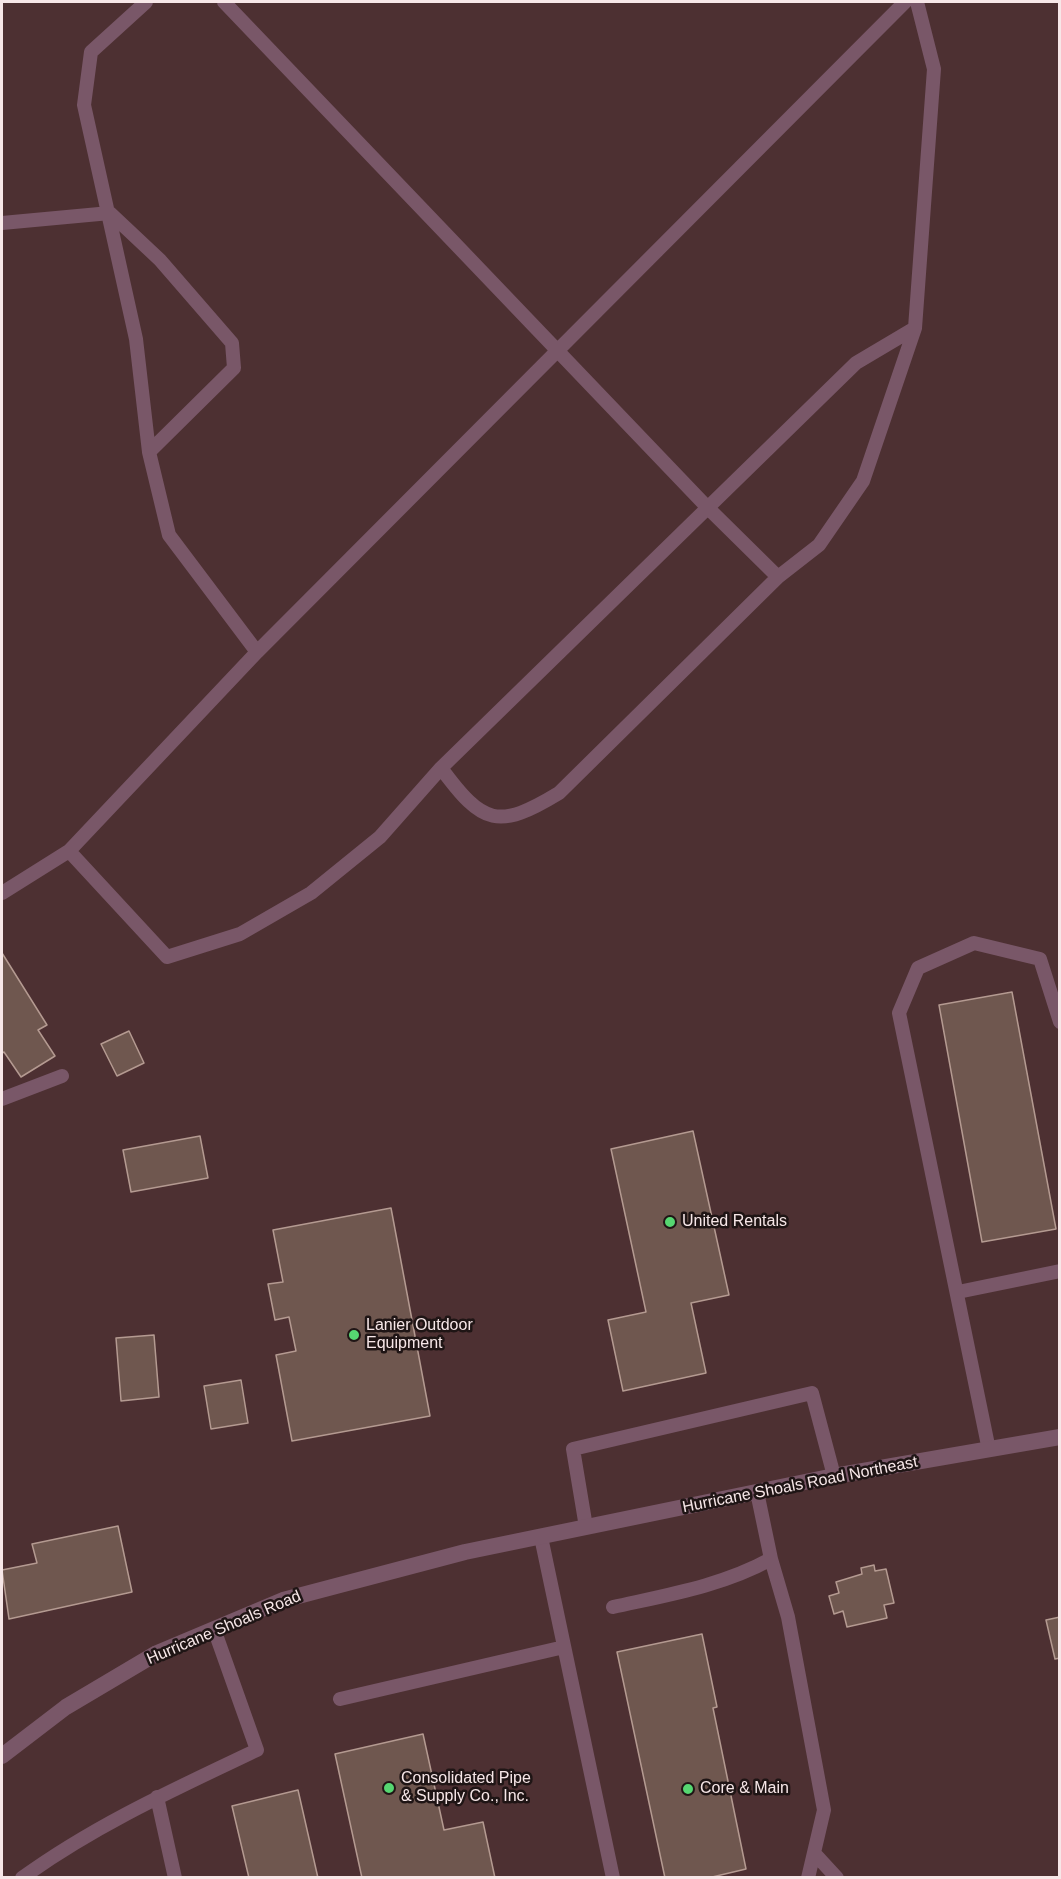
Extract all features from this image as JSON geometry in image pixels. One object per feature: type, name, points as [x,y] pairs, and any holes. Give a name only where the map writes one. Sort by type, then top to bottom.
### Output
[{"type":"street","name":"Hurricane Shoals Road Northeast","points":[[541,1537],[834,1476],[1059,1437]]},
{"type":"street","name":"Hurricane Shoals Road","points":[[2,1756],[76,1701],[157,1653],[283,1600],[351,1581],[541,1537]]},
{"type":"lane","points":[[146,2],[91,52],[84,105],[110,213],[136,339],[149,452],[170,535],[258,652]]},
{"type":"lane","points":[[224,2],[707,507],[778,577]]},
{"type":"lane","points":[[2,893],[69,851],[258,652],[557,349],[905,2]]},
{"type":"lane","points":[[441,768],[465,801],[488,817],[526,813],[559,793],[778,577],[819,545],[863,481],[915,328],[934,69],[917,2]]},
{"type":"lane","points":[[2,223],[110,213],[160,260],[232,343],[234,368],[149,452]]},
{"type":"lane","points":[[69,851],[167,957],[240,934],[311,893],[380,837],[441,768],[856,363],[915,328]]},
{"type":"lane","points":[[989,1450],[899,1012],[918,968],[974,943],[1040,959],[1059,1022]]},
{"type":"lane","points":[[2,1099],[62,1076]]},
{"type":"lane","points":[[958,1292],[1059,1271]]},
{"type":"lane","points":[[586,1527],[573,1449],[812,1393],[834,1476]]},
{"type":"lane","points":[[757,1492],[771,1558],[788,1617],[824,1810],[808,1878]]},
{"type":"lane","points":[[541,1537],[613,1878]]},
{"type":"lane","points":[[613,1606],[691,1590],[747,1572],[771,1558]]},
{"type":"lane","points":[[22,1878],[46,1860],[157,1797],[257,1750],[214,1629]]},
{"type":"lane","points":[[340,1699],[564,1647]]},
{"type":"lane","points":[[157,1797],[175,1878]]},
{"type":"lane","points":[[814,1853],[837,1878]]},
{"type":"shaded area","points":[[2,2],[1059,2],[1059,1877],[2,1877]]},
{"type":"building","points":[[2,953],[47,1025],[38,1030],[55,1056],[21,1077],[4,1052],[2,1053]]},
{"type":"building","points":[[1012,992],[1056,1229],[982,1242],[939,1005]]},
{"type":"building","points":[[129,1031],[144,1063],[117,1076],[101,1044]]},
{"type":"building","name":"United Rentals","points":[[693,1131],[729,1295],[691,1303],[706,1373],[623,1391],[608,1320],[646,1312],[611,1149]]},
{"type":"building","points":[[200,1136],[208,1178],[131,1192],[123,1150]]},
{"type":"building","name":"Lanier Outdoor Equipment","points":[[391,1208],[430,1416],[292,1441],[276,1355],[296,1351],[289,1317],[275,1320],[268,1284],[283,1282],[273,1230]]},
{"type":"building","points":[[154,1335],[159,1397],[121,1401],[116,1338]]},
{"type":"building","points":[[241,1380],[248,1423],[211,1429],[204,1386]]},
{"type":"building","points":[[118,1526],[132,1592],[9,1619],[2,1570],[37,1563],[32,1544]]},
{"type":"building","points":[[874,1565],[875,1571],[886,1569],[894,1603],[884,1605],[887,1618],[847,1627],[843,1611],[834,1614],[829,1596],[839,1593],[836,1582],[862,1574],[861,1568]]},
{"type":"building","points":[[1060,1617],[1060,1658],[1055,1659],[1046,1620]]},
{"type":"building","name":"Core & Main","points":[[702,1634],[717,1707],[713,1708],[746,1869],[708,1878],[665,1878],[617,1652]]},
{"type":"building","name":"Consolidated Pipe & Supply Co., Inc.","points":[[423,1734],[444,1830],[483,1822],[495,1878],[362,1878],[335,1754]]},
{"type":"building","points":[[298,1790],[318,1878],[249,1878],[232,1806]]},
{"type":"place","name":"United Rentals","points":[[670,1222]]},
{"type":"place","name":"Lanier Outdoor Equipment","points":[[354,1335]]},
{"type":"place","name":"Consolidated Pipe & Supply Co., Inc.","points":[[389,1788]]},
{"type":"place","name":"Core & Main","points":[[688,1789]]}]
